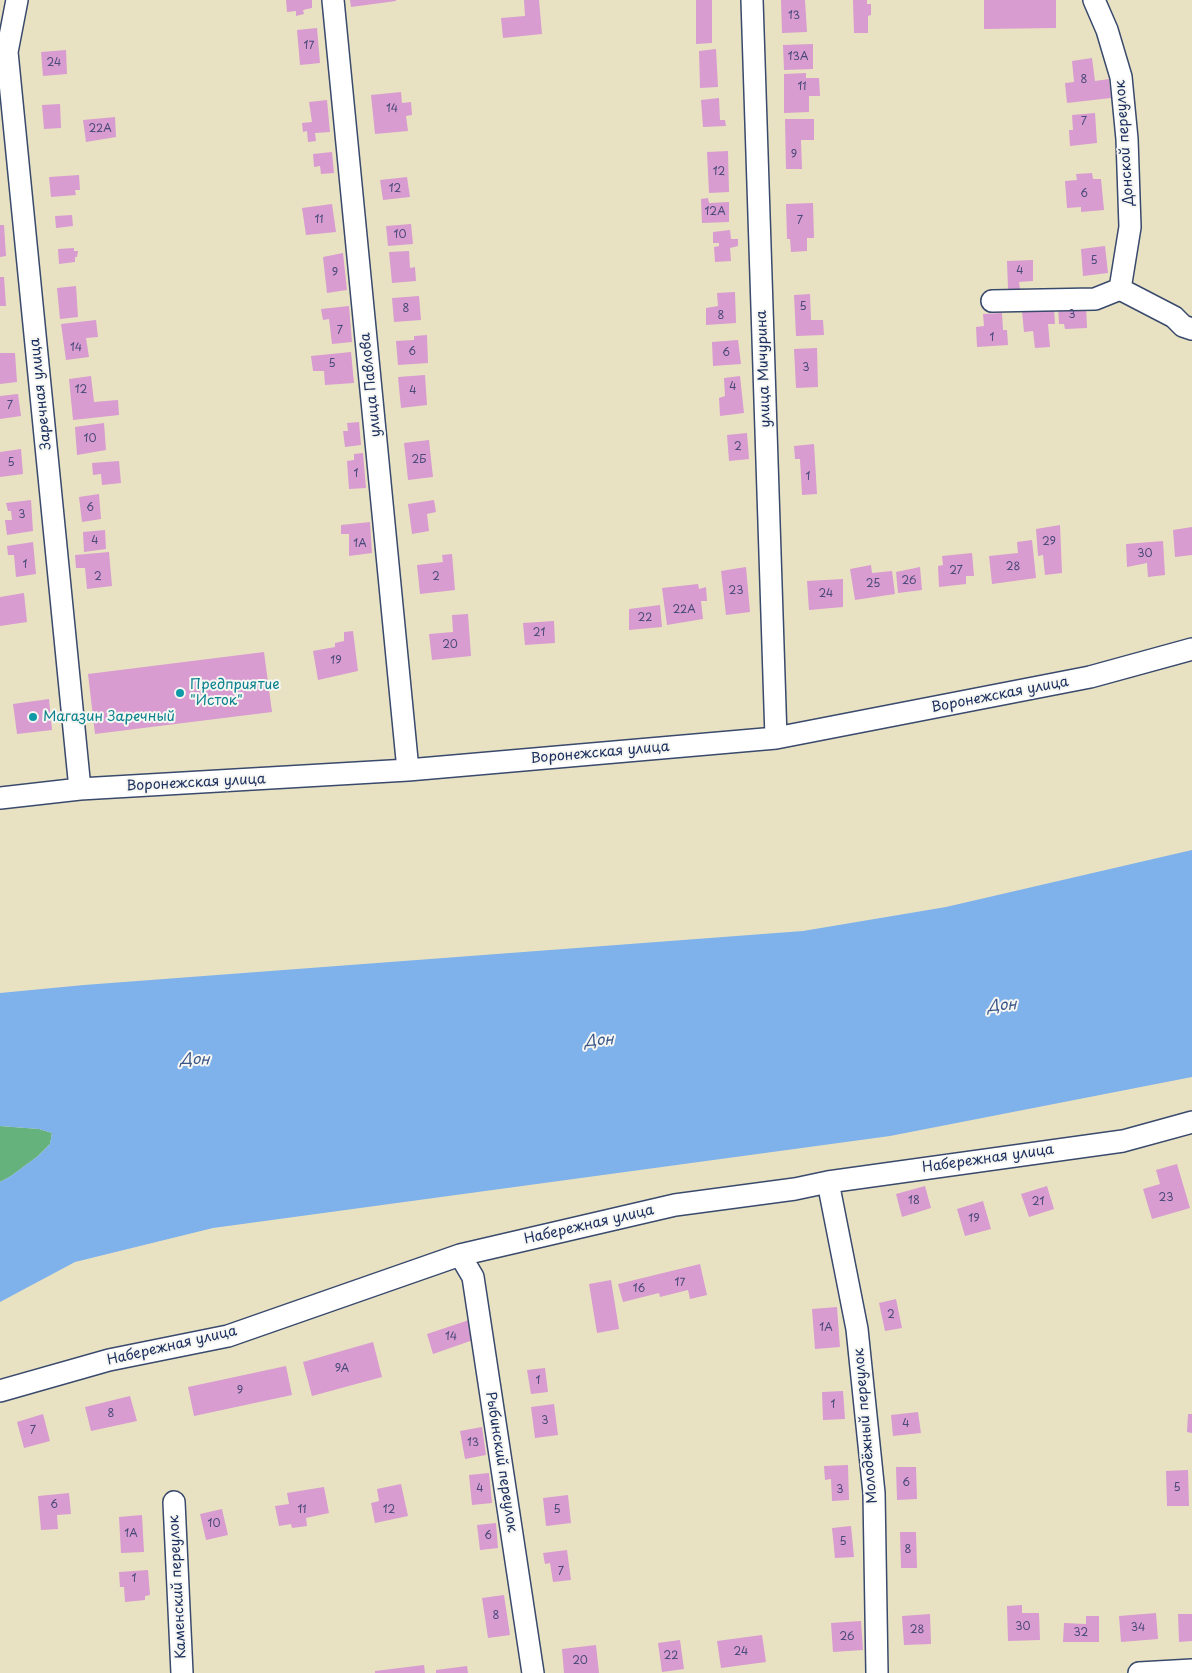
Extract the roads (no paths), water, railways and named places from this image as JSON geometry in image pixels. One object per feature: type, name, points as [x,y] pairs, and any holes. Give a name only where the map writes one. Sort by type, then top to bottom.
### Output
[{"type":"street","name":"Заречная улица","points":[[17,0],[5,33],[80,789]]},
{"type":"street","name":"улица Павлова","points":[[333,0],[408,770]]},
{"type":"street","name":"улица Мичурина","points":[[752,0],[776,738]]},
{"type":"street","name":"Донской переулок","points":[[1094,0],[1107,30],[1121,77],[1127,138],[1130,227],[1120,290]]},
{"type":"street","points":[[992,301],[1095,299],[1120,290],[1174,317],[1183,326],[1192,329]]},
{"type":"street","name":"Воронежская улица","points":[[0,798],[80,789],[408,770],[776,738],[1090,677],[1192,649]]},
{"type":"street","name":"Набережная улица","points":[[0,1391],[109,1360],[228,1336],[460,1255],[675,1205],[1123,1141],[1192,1122]]},
{"type":"street","name":"Молодёжный переулок","points":[[828,1182],[857,1329],[874,1494],[877,1673]]},
{"type":"street","name":"Рыбинский переулок","points":[[460,1255],[473,1277],[533,1673]]},
{"type":"street","name":"Каменский переулок","points":[[174,1502],[182,1673]]},
{"type":"street","points":[[1139,1673],[1192,1670]]},
{"type":"water","name":"Дон","points":[[1192,850],[1192,1077],[890,1136],[213,1228],[75,1262],[0,1302],[0,1182],[38,1156],[50,1144],[52,1133],[39,1129],[0,1126],[0,993],[84,985],[803,931],[946,907]]},
{"type":"place","name":"Предприятие \"Исток\"","points":[[180,693]]},
{"type":"place","name":"Магазин Заречный","points":[[33,717]]}]
